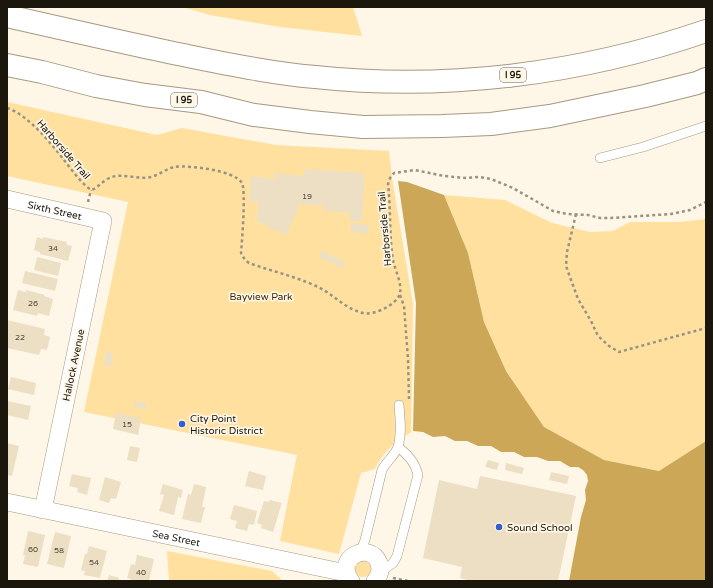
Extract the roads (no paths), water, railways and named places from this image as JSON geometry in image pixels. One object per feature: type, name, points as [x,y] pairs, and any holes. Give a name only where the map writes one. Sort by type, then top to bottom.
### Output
[{"type":"highway","name":"I 95","points":[[7,16],[211,61],[314,77],[374,82],[472,80],[578,66],[679,41],[706,31]]},
{"type":"highway","name":"I 95","points":[[7,65],[42,72],[96,86],[145,95],[201,102],[254,114],[310,122],[363,127],[484,124],[550,116],[645,96],[706,79]]},
{"type":"street","name":"Sixth Street","points":[[7,198],[103,221]]},
{"type":"street","name":"Hallock Avenue","points":[[44,510],[103,221]]},
{"type":"street","name":"Sea Street","points":[[7,502],[349,577]]},
{"type":"street","points":[[349,577],[348,562],[352,557],[360,553],[367,553],[374,556],[380,565],[378,576]]},
{"type":"lane","points":[[600,158],[643,147],[706,126]]},
{"type":"lane","points":[[360,553],[365,540],[382,470],[384,465],[398,447],[400,428],[399,405]]},
{"type":"lane","points":[[378,576],[397,556],[418,475],[414,461],[398,447]]},
{"type":"place","name":"City Point Historic District","points":[[182,424]]},
{"type":"place","name":"Sound School","points":[[499,527]]},
{"type":"park label","name":"Bayview Park","points":[[261,296]]}]
